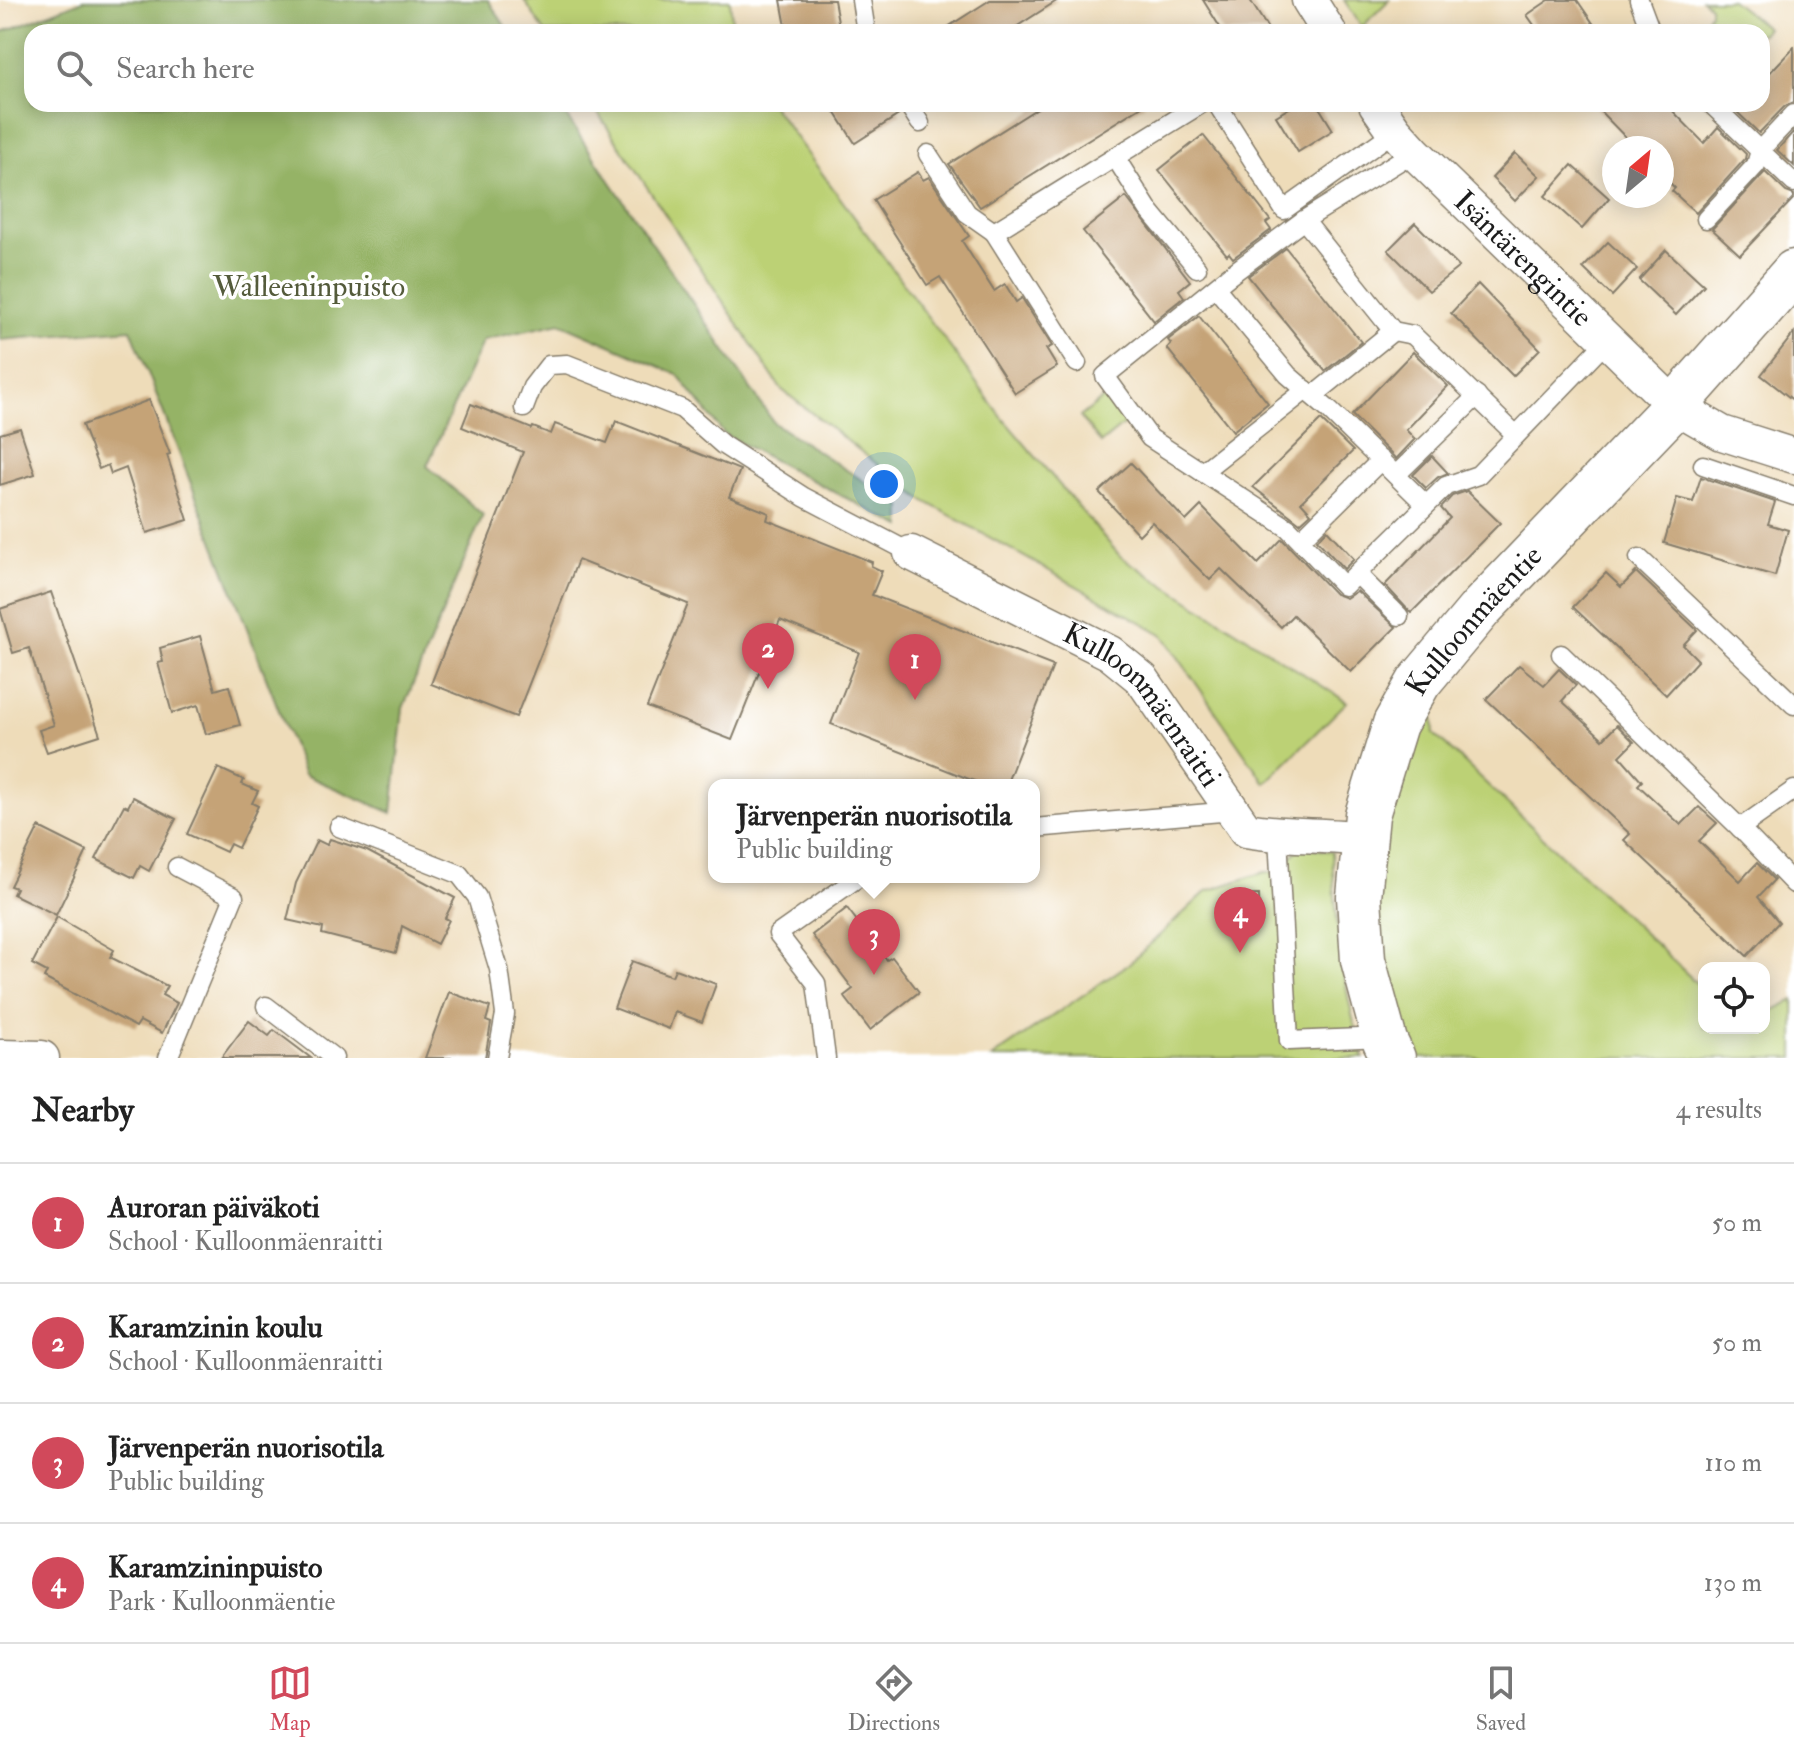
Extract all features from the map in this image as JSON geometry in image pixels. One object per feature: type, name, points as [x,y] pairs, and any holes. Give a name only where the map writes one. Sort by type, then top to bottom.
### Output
[{"type":"street","points":[[1309,0],[1324,24]]},
{"type":"street","name":"Isäntärengintie","points":[[1395,129],[1606,342],[1675,406],[1722,433],[1794,456]]},
{"type":"street","name":"Kulloonmäentie","points":[[1388,1047],[1363,960],[1359,897],[1363,839],[1375,781],[1395,724],[1419,682],[1481,608],[1675,406],[1794,272]]},
{"type":"street","name":"Kulloonmäenraitti","points":[[911,553],[1110,653],[1142,679],[1246,830],[1278,836],[1314,834],[1363,839]]},
{"type":"street","points":[[2,1050],[42,1058]]},
{"type":"lane","points":[[861,0],[865,24]]},
{"type":"lane","points":[[1639,0],[1648,24]]},
{"type":"lane","points":[[913,112],[920,123]]},
{"type":"lane","points":[[994,232],[1188,112]]},
{"type":"lane","points":[[1222,112],[1284,210],[1395,129]]},
{"type":"lane","points":[[1720,112],[1794,183]]},
{"type":"lane","points":[[1706,219],[1756,165],[1760,150],[1794,114]]},
{"type":"lane","points":[[1395,129],[1304,220],[1105,376],[1150,438],[1288,528],[1344,586],[1446,486],[1478,475],[1606,342]]},
{"type":"lane","points":[[928,154],[967,213],[994,232],[1077,363]]},
{"type":"lane","points":[[1115,157],[1148,209],[1197,268]]},
{"type":"lane","points":[[1304,220],[1393,331],[1413,335],[1516,435]]},
{"type":"lane","points":[[1216,288],[1288,375],[1426,505]]},
{"type":"lane","points":[[1202,472],[1393,331]]},
{"type":"lane","points":[[524,408],[532,387],[549,365],[567,364],[682,409],[723,445],[804,497],[911,553]]},
{"type":"lane","points":[[1396,475],[1477,396]]},
{"type":"lane","points":[[1300,540],[1381,460]]},
{"type":"lane","points":[[1703,465],[1794,496]]},
{"type":"lane","points":[[1639,558],[1794,705]]},
{"type":"lane","points":[[1357,574],[1399,616]]},
{"type":"lane","points":[[1561,654],[1794,884]]},
{"type":"lane","points":[[1740,828],[1794,790]]},
{"type":"lane","points":[[1040,827],[1233,811]]},
{"type":"lane","points":[[339,827],[459,874],[477,897],[499,969],[505,1014],[497,1058]]},
{"type":"lane","points":[[1278,836],[1289,1041],[1388,1047]]},
{"type":"lane","points":[[168,1058],[234,897],[177,867]]},
{"type":"lane","points":[[826,1058],[816,983],[778,934],[850,883]]},
{"type":"lane","points":[[266,1006],[334,1058]]},
{"type":"green space","name":"Walleeninpuisto","points":[[83,0],[488,0],[504,24],[24,24],[24,112],[563,112],[774,423],[902,506],[902,527],[725,435],[677,374],[560,323],[483,340],[427,466],[483,515],[403,708],[392,813],[304,775],[131,329],[0,340],[0,33]]},
{"type":"green space","points":[[524,0],[730,0],[732,24],[540,24]]},
{"type":"green space","points":[[1344,0],[1389,0],[1365,24],[1360,24]]},
{"type":"green space","points":[[1702,0],[1731,0],[1762,24],[1704,24],[1710,6]]},
{"type":"green space","points":[[597,112],[777,112],[1000,415],[1120,556],[1347,702],[1265,783],[1162,634],[923,500],[781,389]]},
{"type":"green space","points":[[1108,395],[1128,421],[1101,443],[1080,417]]},
{"type":"green space","points":[[1432,700],[1434,734],[1698,984],[1698,1034],[1770,1034],[1770,1012],[1794,1000],[1794,1058],[1412,1058],[1379,949],[1374,891],[1395,768]]},
{"type":"green space","points":[[1301,846],[1332,852],[1341,956],[1350,1007],[1364,1058],[991,1058],[1130,963],[1207,891],[1265,872],[1287,872],[1288,860]]},
{"type":"building","points":[[781,0],[834,0],[838,24],[786,24]]},
{"type":"building","points":[[990,0],[1058,0],[1020,24],[952,24]]},
{"type":"building","points":[[1203,0],[1250,0],[1265,24],[1218,24]]},
{"type":"building","points":[[1549,0],[1577,0],[1594,24],[1533,24],[1527,15]]},
{"type":"building","points":[[1794,47],[1794,102],[1785,106],[1759,133],[1737,112],[1770,112],[1770,72]]},
{"type":"building","points":[[835,112],[899,112],[900,114],[855,143]]},
{"type":"building","points":[[1031,112],[1132,112],[980,207],[949,164]]},
{"type":"building","points":[[1283,112],[1322,112],[1333,130],[1298,152],[1276,116]]},
{"type":"building","points":[[1601,112],[1674,112],[1704,143],[1718,127],[1746,154],[1745,159],[1696,213],[1674,193],[1674,136],[1624,136]]},
{"type":"building","points":[[1794,131],[1794,166],[1777,150]]},
{"type":"building","points":[[1203,135],[1270,220],[1266,223],[1271,230],[1233,258],[1229,253],[1227,255],[1159,170]]},
{"type":"building","points":[[1515,153],[1539,176],[1515,201],[1492,178]]},
{"type":"building","points":[[1572,165],[1602,192],[1602,206],[1582,229],[1545,196]]},
{"type":"building","points":[[918,172],[923,180],[929,177],[969,236],[962,241],[994,291],[1005,284],[1016,302],[1022,298],[1052,346],[1046,349],[1057,367],[1015,393],[940,277],[927,285],[873,200]]},
{"type":"building","points":[[1765,172],[1794,198],[1740,255],[1712,229]]},
{"type":"building","points":[[1126,197],[1190,281],[1179,290],[1184,297],[1154,321],[1083,231]]},
{"type":"building","points":[[1415,223],[1459,267],[1429,291],[1388,250]]},
{"type":"building","points":[[1608,242],[1637,269],[1612,296],[1583,268]]},
{"type":"building","points":[[1286,248],[1361,342],[1325,371],[1248,276]]},
{"type":"building","points":[[1666,250],[1704,285],[1676,315],[1639,280]]},
{"type":"building","points":[[1478,284],[1540,349],[1513,376],[1451,313]]},
{"type":"building","points":[[1199,316],[1268,403],[1233,431],[1167,348],[1171,344],[1168,340]]},
{"type":"building","points":[[1794,333],[1794,401],[1761,375]]},
{"type":"building","points":[[1413,352],[1448,386],[1406,430],[1415,439],[1396,459],[1352,415]]},
{"type":"building","points":[[149,400],[170,454],[167,455],[188,520],[147,533],[126,468],[111,474],[108,465],[99,469],[82,425]]},
{"type":"building","points":[[471,404],[532,429],[551,434],[555,424],[607,443],[616,421],[740,470],[729,497],[769,513],[767,520],[872,562],[871,566],[882,571],[872,595],[1053,666],[1008,779],[969,779],[831,724],[859,652],[780,620],[732,740],[647,707],[688,604],[578,560],[516,717],[431,684],[523,452],[462,427]]},
{"type":"building","points":[[1321,420],[1353,451],[1301,502],[1311,513],[1300,523],[1253,487]]},
{"type":"building","points":[[20,428],[35,474],[0,485],[0,434]]},
{"type":"building","points":[[1432,456],[1448,473],[1426,488],[1413,475]]},
{"type":"building","points":[[1131,463],[1186,521],[1201,506],[1258,564],[1282,539],[1335,594],[1346,598],[1357,591],[1396,627],[1351,672],[1293,615],[1281,627],[1221,569],[1210,580],[1152,522],[1139,535],[1099,492]]},
{"type":"building","points":[[1701,477],[1775,502],[1768,524],[1788,530],[1775,576],[1664,543],[1677,498],[1693,502]]},
{"type":"building","points":[[1467,491],[1500,523],[1411,613],[1385,585],[1450,518],[1441,508],[1452,496]]},
{"type":"building","points":[[1327,530],[1354,559],[1344,569],[1317,540]]},
{"type":"building","points":[[1636,572],[1697,630],[1683,645],[1698,660],[1666,695],[1573,607],[1606,573],[1621,587]]},
{"type":"building","points":[[51,592],[100,735],[47,752],[39,730],[54,725],[29,648],[13,653],[0,609]]},
{"type":"building","points":[[200,636],[215,690],[229,686],[240,725],[206,734],[198,705],[172,713],[158,663],[163,662],[160,648]]},
{"type":"building","points":[[1519,665],[1544,685],[1559,669],[1576,685],[1562,701],[1603,739],[1617,725],[1634,742],[1620,756],[1642,781],[1638,785],[1681,825],[1699,807],[1717,823],[1699,841],[1740,881],[1757,863],[1774,880],[1758,897],[1779,922],[1747,956],[1624,840],[1630,834],[1486,699]]},
{"type":"building","points":[[218,768],[244,780],[242,784],[258,791],[252,803],[258,806],[238,848],[230,844],[226,852],[187,834]]},
{"type":"building","points":[[133,797],[176,819],[149,871],[140,866],[134,878],[96,859],[124,805],[128,807]]},
{"type":"building","points":[[39,827],[87,851],[56,915],[13,894],[16,888],[10,886]]},
{"type":"building","points":[[330,839],[367,851],[455,898],[445,918],[449,920],[437,944],[402,926],[396,953],[322,934],[323,928],[287,920],[296,883],[317,840],[327,845]]},
{"type":"building","points":[[1259,895],[1260,926],[1229,927],[1228,896]]},
{"type":"building","points":[[847,908],[887,960],[892,957],[919,992],[870,1030],[844,996],[853,989],[812,935]]},
{"type":"building","points":[[57,917],[114,950],[110,957],[167,986],[162,995],[177,1003],[162,1033],[140,1021],[136,1027],[44,978],[47,972],[32,964]]},
{"type":"building","points":[[632,961],[672,976],[675,969],[716,984],[702,1022],[675,1012],[669,1029],[614,1008]]},
{"type":"building","points":[[449,992],[490,1007],[486,1021],[491,1023],[485,1058],[425,1058]]},
{"type":"building","points":[[249,1021],[269,1036],[274,1030],[311,1058],[221,1058]]},
{"type":"place","name":"Karamzinin koulu","points":[[768,689]]},
{"type":"place","name":"Auroran päiväkoti","points":[[915,700]]},
{"type":"place","name":"Karamzininpuisto","points":[[1240,953]]},
{"type":"place","name":"Järvenperän nuorisotila","points":[[874,975]]}]
